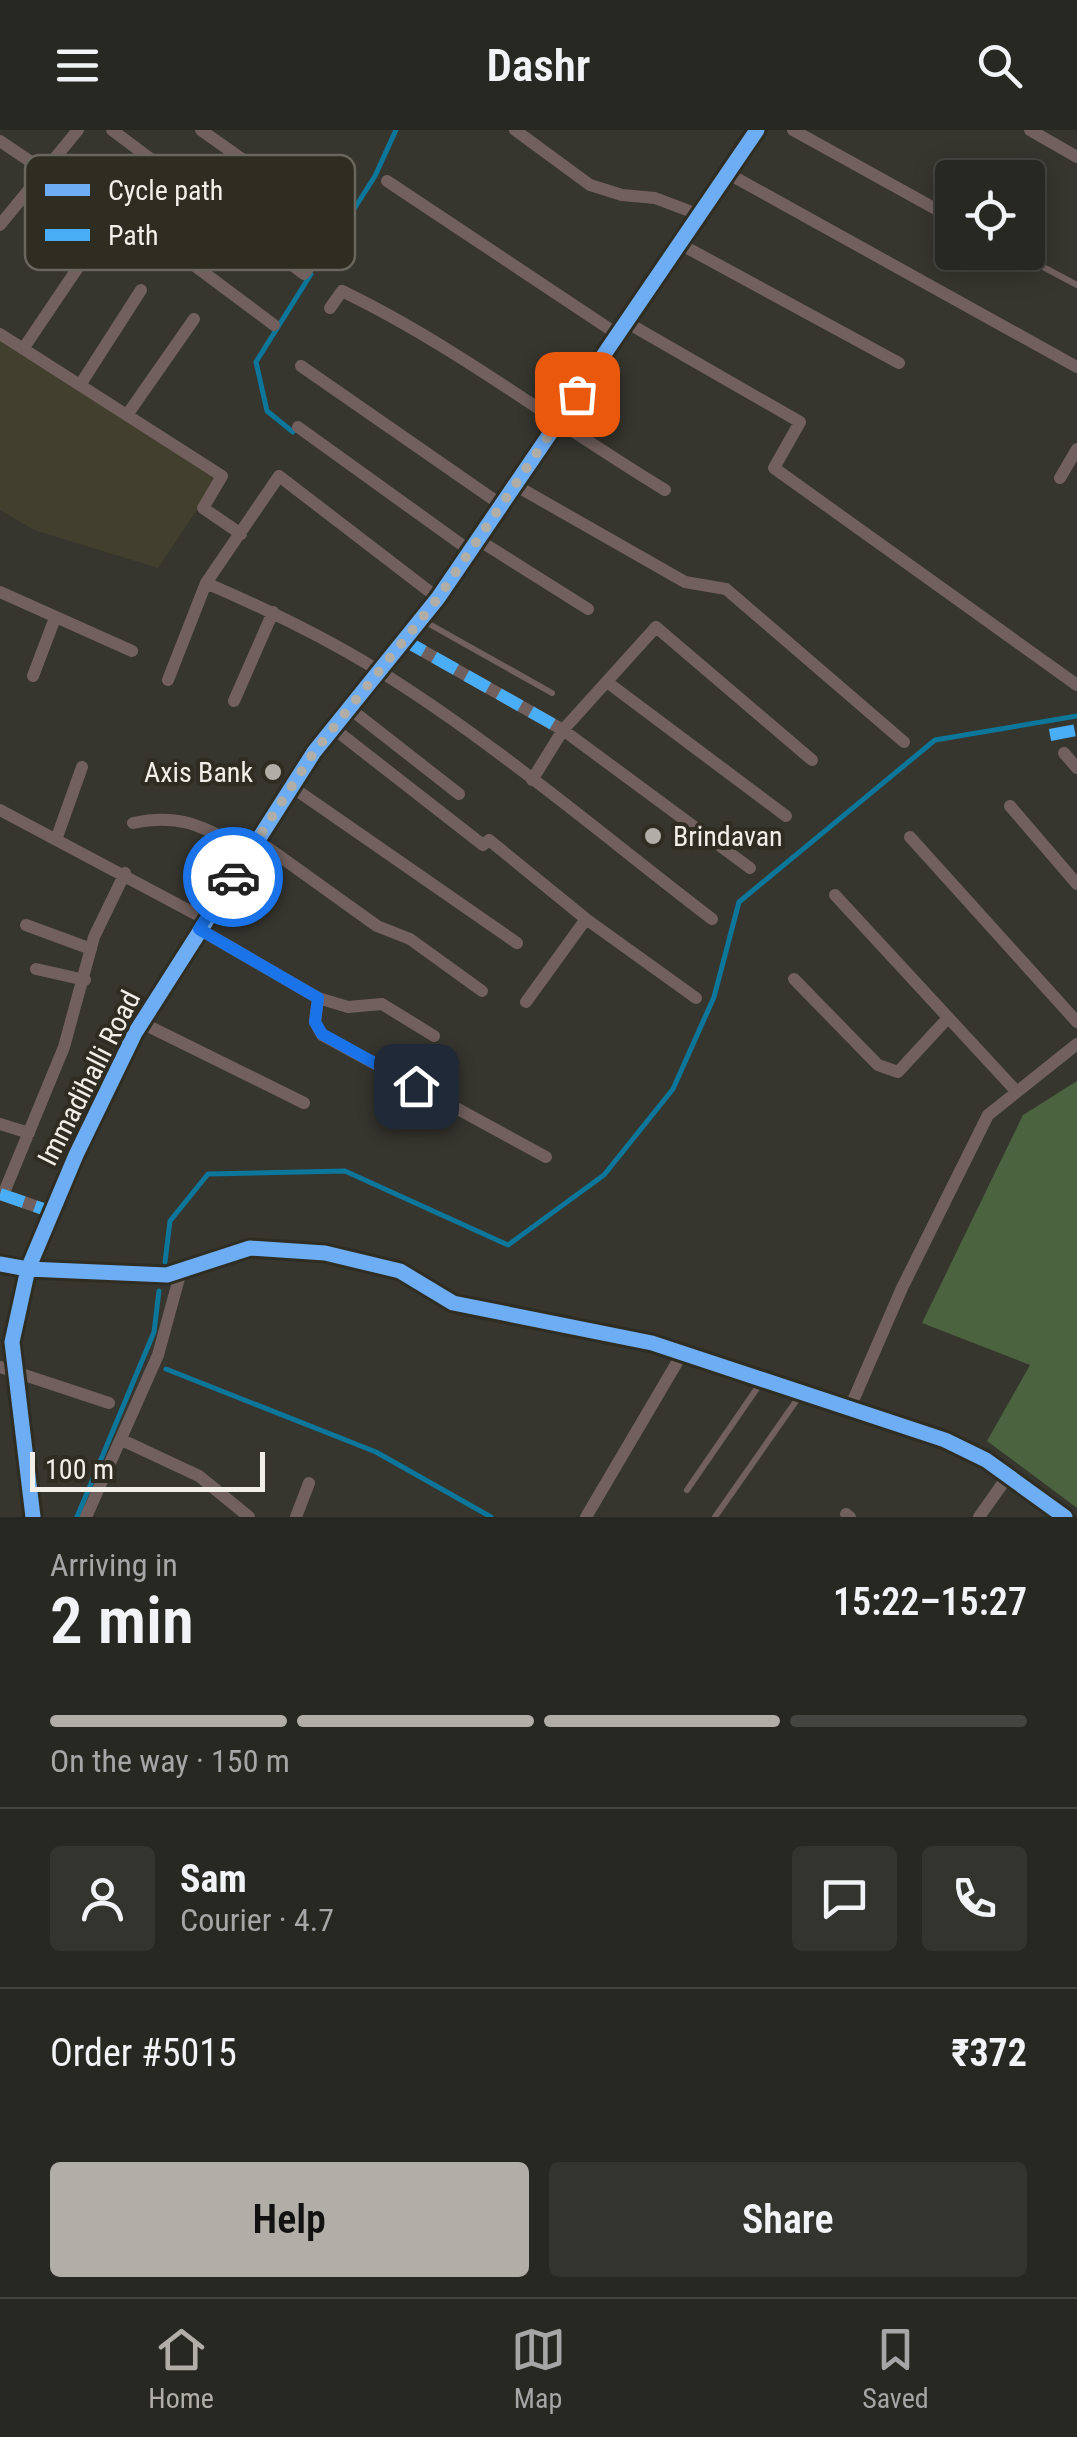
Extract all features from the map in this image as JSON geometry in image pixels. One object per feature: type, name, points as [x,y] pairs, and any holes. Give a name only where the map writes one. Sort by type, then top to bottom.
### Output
[{"type":"street","points":[[56,155],[78,130]]},
{"type":"street","points":[[112,130],[144,155]]},
{"type":"street","points":[[202,130],[236,155]]},
{"type":"street","points":[[515,130],[590,185],[655,198],[700,215]]},
{"type":"street","name":"Immadihalli Road","points":[[33,1517],[8,1369],[28,1269],[142,1023],[292,786],[402,639],[438,598],[757,130]]},
{"type":"street","points":[[794,130],[935,209]]},
{"type":"street","points":[[1030,130],[1077,158]]},
{"type":"street","points":[[0,141],[25,158]]},
{"type":"street","points":[[728,172],[1077,367]]},
{"type":"street","points":[[387,181],[622,328],[800,422],[774,468],[1077,684]]},
{"type":"street","points":[[0,224],[25,193]]},
{"type":"street","points":[[680,244],[899,363]]},
{"type":"street","points":[[23,349],[76,270]]},
{"type":"street","points":[[200,270],[274,325]]},
{"type":"street","points":[[80,385],[141,290]]},
{"type":"street","points":[[330,308],[342,290],[407,322],[556,424],[665,490]]},
{"type":"street","points":[[127,414],[194,319]]},
{"type":"street","points":[[0,334],[222,476],[203,508],[240,534]]},
{"type":"street","points":[[301,366],[500,504]]},
{"type":"street","points":[[298,427],[473,544],[588,609]]},
{"type":"street","points":[[1060,478],[1077,449]]},
{"type":"street","points":[[168,680],[206,583],[279,476],[438,598]]},
{"type":"street","points":[[513,484],[685,582],[726,589],[904,742]]},
{"type":"street","points":[[206,583],[273,612],[378,670],[532,780],[712,919]]},
{"type":"street","points":[[0,592],[132,652]]},
{"type":"street","points":[[234,701],[273,612]]},
{"type":"street","points":[[33,676],[56,618]]},
{"type":"street","points":[[532,780],[562,730],[656,627],[812,760]]},
{"type":"street","points":[[402,639],[562,730],[750,868]]},
{"type":"street","points":[[608,682],[786,816]]},
{"type":"street","points":[[349,708],[459,794]]},
{"type":"street","points":[[334,728],[484,845],[489,840],[586,919],[696,998]]},
{"type":"street","points":[[1064,753],[1077,768]]},
{"type":"street","points":[[57,837],[82,767]]},
{"type":"street","points":[[292,786],[516,943]]},
{"type":"street","points":[[1010,806],[1077,884]]},
{"type":"street","points":[[0,810],[125,873],[318,998],[348,1007],[382,1004],[434,1036]]},
{"type":"street","points":[[132,823],[164,816],[186,820],[253,845],[378,926],[410,939],[482,991]]},
{"type":"street","points":[[910,837],[1077,1022]]},
{"type":"street","points":[[52,1212],[2,1194],[64,1047],[91,949],[125,873]]},
{"type":"street","points":[[835,895],[1016,1091]]},
{"type":"street","points":[[526,1002],[586,919]]},
{"type":"street","points":[[26,926],[91,949]]},
{"type":"street","points":[[36,969],[85,980]]},
{"type":"street","points":[[794,979],[878,1066],[898,1072],[947,1019]]},
{"type":"street","points":[[318,998],[315,1022],[322,1034],[546,1158]]},
{"type":"street","points":[[142,1023],[304,1103]]},
{"type":"street","points":[[848,1410],[988,1115],[1077,1044]]},
{"type":"street","points":[[0,1124],[29,1133]]},
{"type":"street","points":[[0,1264],[130,1274],[181,1270],[250,1248],[326,1253],[400,1271],[453,1304],[652,1343],[945,1440],[1008,1476],[1066,1517]]},
{"type":"street","points":[[94,1515],[164,1338],[181,1270]]},
{"type":"street","points":[[586,1517],[682,1354]]},
{"type":"street","points":[[8,1369],[108,1404]]},
{"type":"street","points":[[122,1440],[199,1476],[249,1517]]},
{"type":"street","points":[[979,1517],[1008,1476]]},
{"type":"street","points":[[296,1517],[309,1483]]},
{"type":"lane","points":[[1045,268],[1077,285]]},
{"type":"lane","points":[[420,619],[552,692]]},
{"type":"lane","points":[[687,1490],[762,1381]]},
{"type":"lane","points":[[715,1517],[802,1394]]},
{"type":"shaded area","points":[[0,340],[218,478],[158,568],[34,530],[0,510]]},
{"type":"green space","points":[[1077,1081],[1077,1508],[987,1441],[1030,1365],[922,1323],[1023,1115]]},
{"type":"waterway","points":[[355,208],[396,130]]},
{"type":"waterway","points":[[293,432],[267,411],[256,362],[311,274]]},
{"type":"waterway","points":[[165,1262],[170,1221],[208,1174],[345,1171],[508,1245],[604,1175],[673,1089],[714,997],[739,902],[935,740],[1077,716]]},
{"type":"waterway","points":[[77,1517],[154,1332],[159,1291]]},
{"type":"waterway","points":[[166,1369],[376,1452],[491,1517]]},
{"type":"marked path","points":[[402,639],[563,730]]},
{"type":"marked path","points":[[1050,735],[1077,730]]},
{"type":"marked path","points":[[0,1194],[52,1212]]},
{"type":"cycle path","points":[[33,1517],[12,1342],[28,1269],[76,1155],[135,1033],[314,752],[438,598],[757,130]]},
{"type":"cycle path","points":[[0,1264],[28,1269],[167,1275],[250,1248],[325,1253],[400,1271],[453,1303],[652,1343],[945,1440],[986,1460],[1065,1517]]},
{"type":"way so far","points":[[233,877],[314,752],[438,598],[577,394]]},
{"type":"place","name":"Axis Bank","points":[[273,772]]},
{"type":"place","name":"Brindavan","points":[[653,836]]},
{"type":"route","points":[[233,877],[199,929],[318,998],[315,1022],[322,1034],[416,1086]]}]
